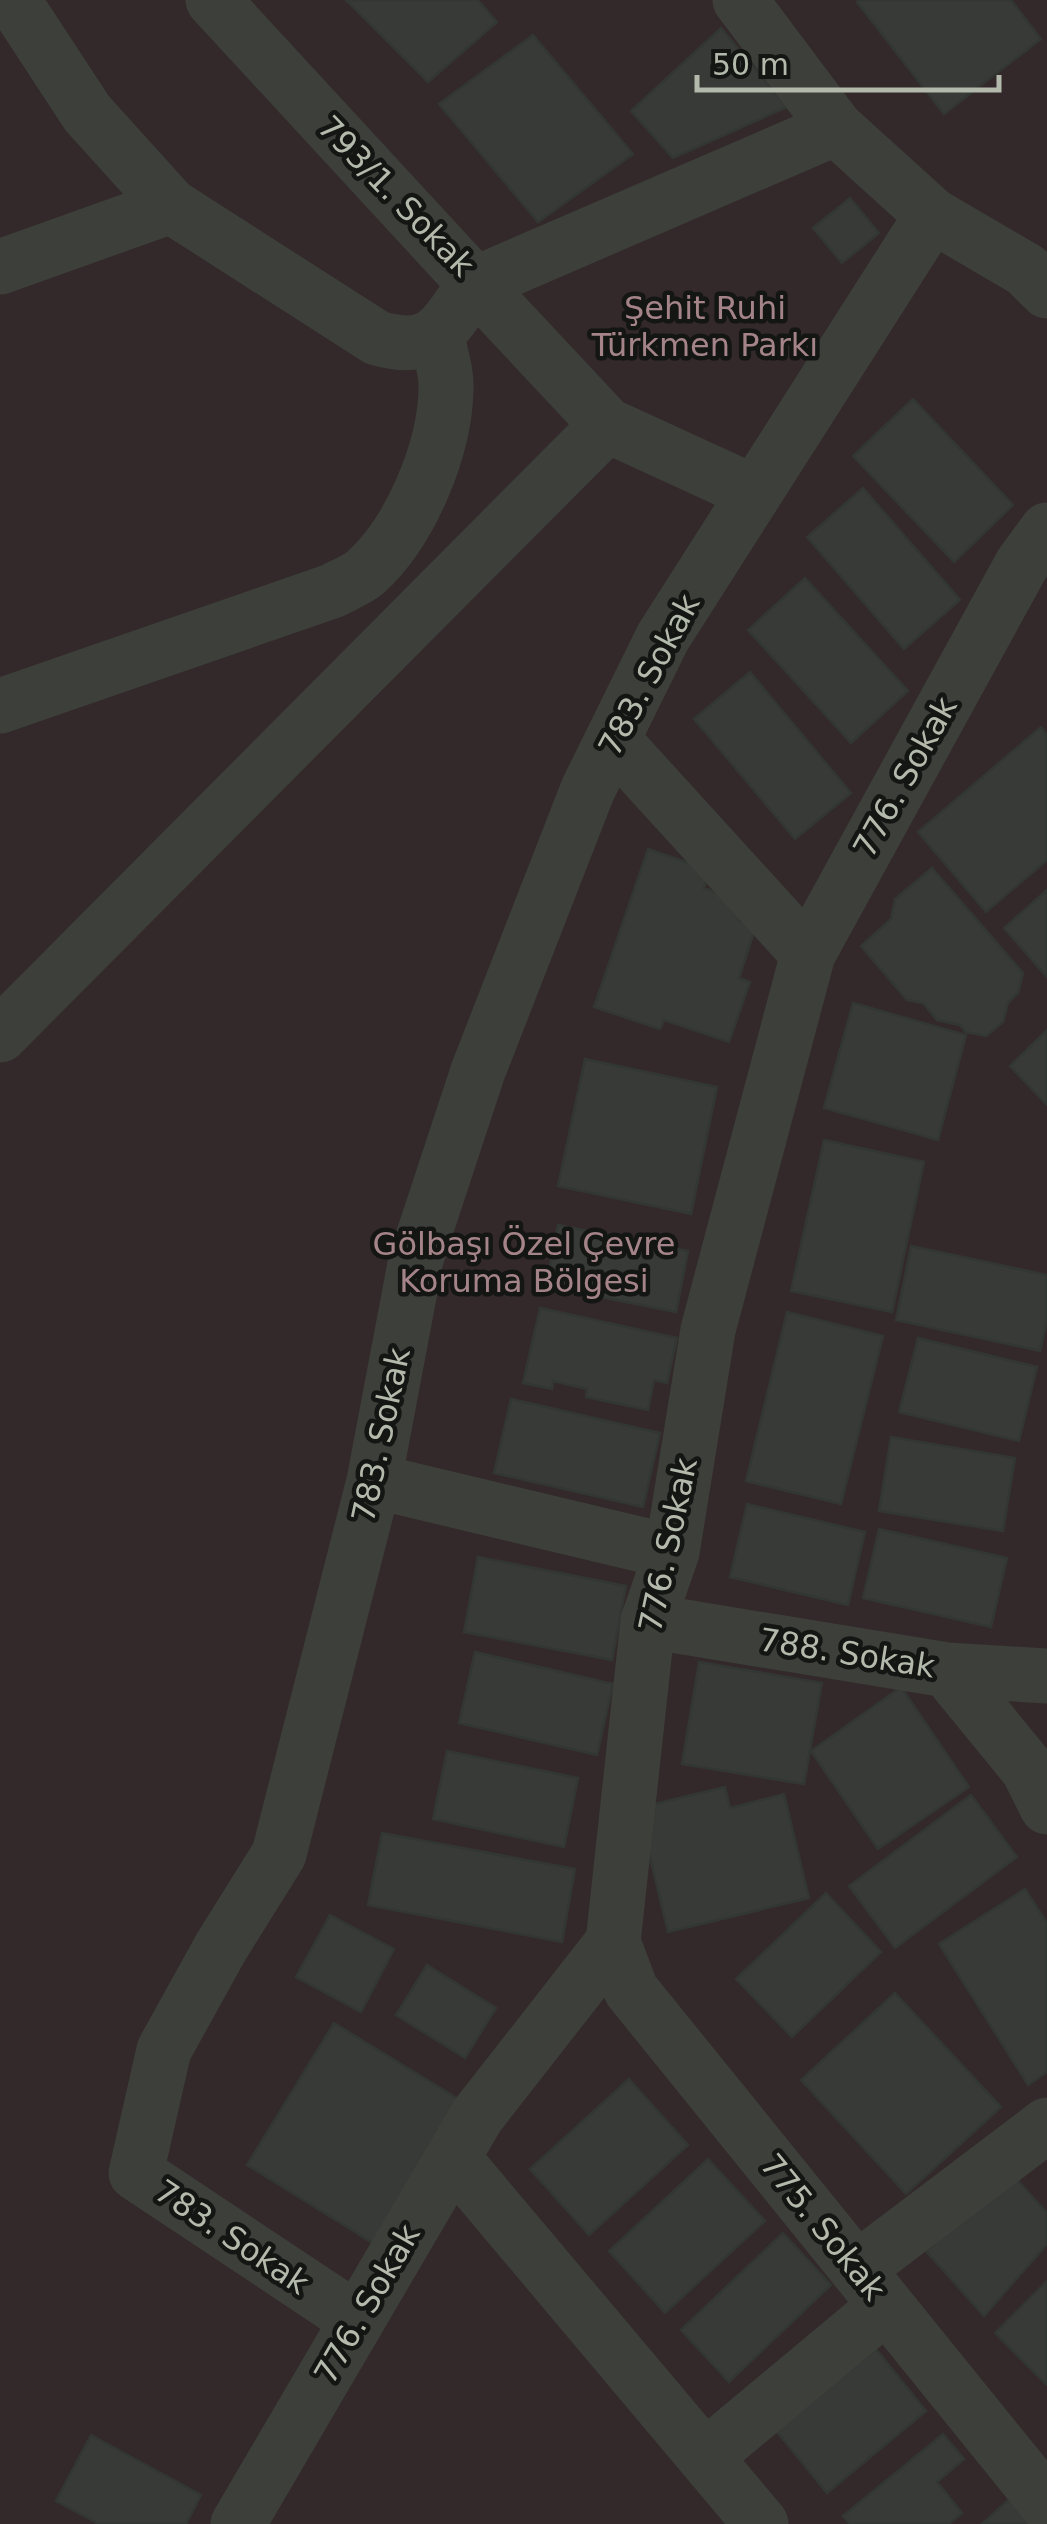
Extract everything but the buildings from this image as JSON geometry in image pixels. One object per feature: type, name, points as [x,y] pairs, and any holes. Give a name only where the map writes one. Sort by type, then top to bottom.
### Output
[{"type":"street","points":[[13,0],[87,112],[171,206],[377,338],[404,346],[437,336],[475,284],[607,425],[755,493]]},
{"type":"street","name":"793/1. Sokak","points":[[212,0],[475,284],[836,128]]},
{"type":"street","points":[[740,0],[836,128],[932,215],[1026,270],[1047,291]]},
{"type":"street","points":[[0,267],[171,206]]},
{"type":"street","name":"783. Sokak","points":[[357,2320],[136,2173],[164,2050],[278,1854],[374,1481],[422,1240],[478,1071],[588,789],[663,637],[932,215]]},
{"type":"street","points":[[0,706],[332,591],[364,574],[389,545],[418,497],[435,456],[446,386],[437,336]]},
{"type":"street","points":[[0,1036],[607,425]]},
{"type":"street","name":"776. Sokak","points":[[238,2524],[477,2116],[613,1942],[648,1621],[672,1552],[708,1330],[808,954],[1039,564]]},
{"type":"street","points":[[613,740],[808,954]]},
{"type":"street","points":[[374,1481],[672,1552]]},
{"type":"street","name":"788. Sokak","points":[[648,1621],[947,1670],[1047,1676]]},
{"type":"street","points":[[947,1670],[1028,1768],[1047,1808]]},
{"type":"street","name":"775. Sokak","points":[[613,1942],[631,1990],[1047,2504]]},
{"type":"street","points":[[705,2457],[872,2287],[1047,2124]]},
{"type":"street","points":[[453,2158],[761,2524]]},
{"type":"green space","name":"Gölbaşı Özel Çevre Koruma Bölgesi","points":[[0,0],[1047,0],[1047,2524],[0,2524]]},
{"type":"park label","name":"Şehit Ruhi Türkmen Parkı","points":[[705,326]]}]
